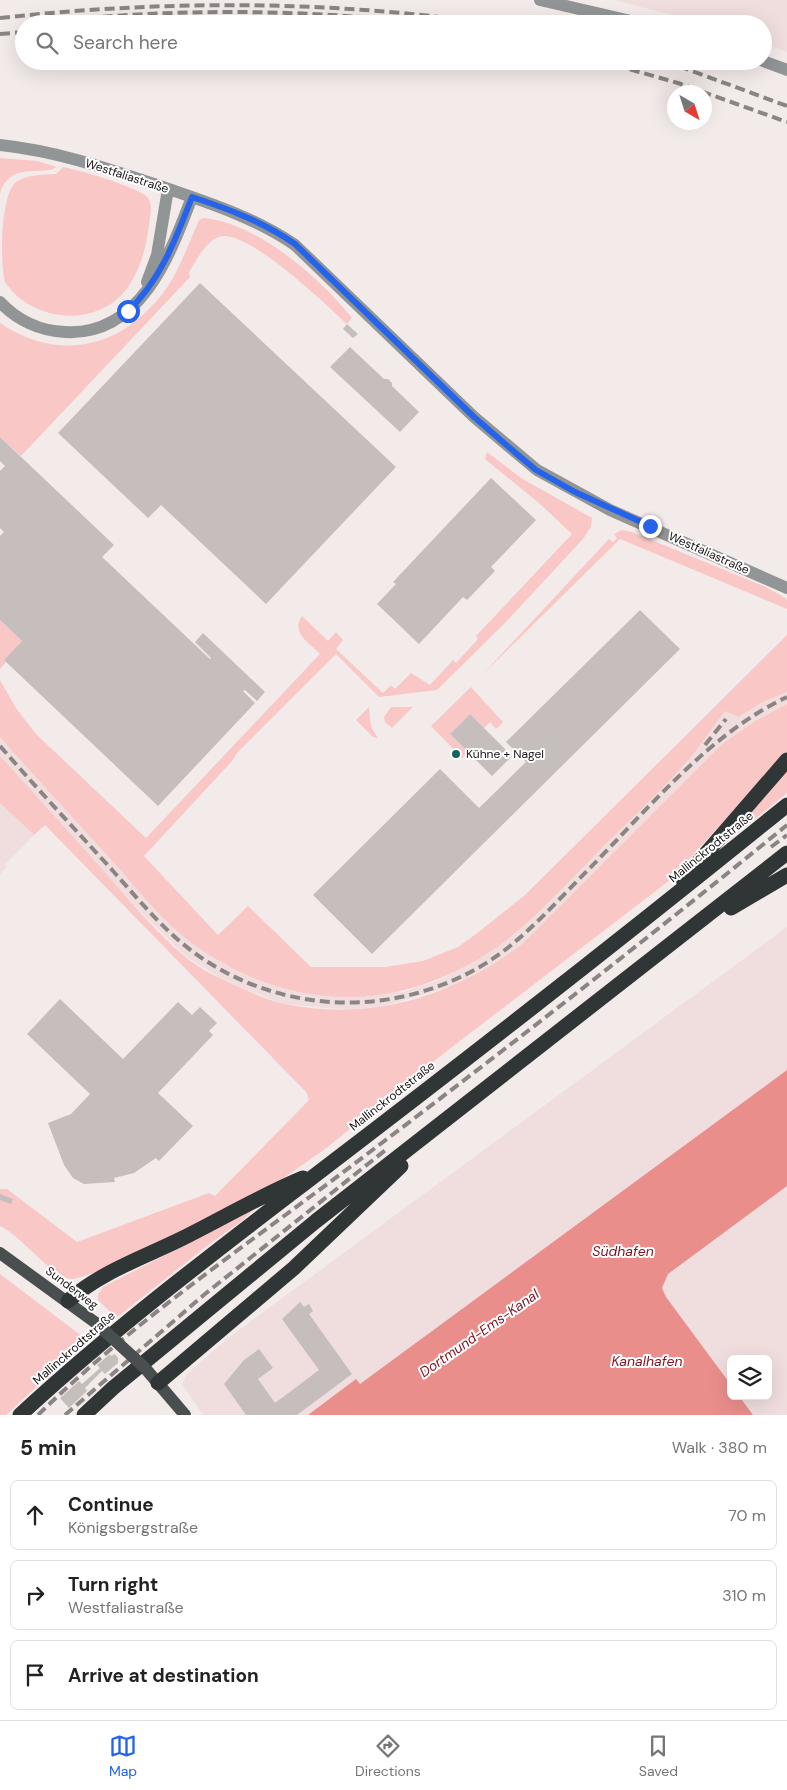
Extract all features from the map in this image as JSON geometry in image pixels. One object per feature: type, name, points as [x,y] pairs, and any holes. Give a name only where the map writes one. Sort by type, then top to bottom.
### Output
[{"type":"highway","points":[[659,908],[787,760]]},
{"type":"highway","name":"Mallinckrodtstraße","points":[[20,1415],[137,1314],[659,908],[787,806]]},
{"type":"highway","points":[[84,1415],[113,1388],[316,1221],[443,1124],[787,853]]},
{"type":"highway","points":[[680,938],[787,875]]},
{"type":"highway","points":[[158,1383],[294,1268],[443,1124]]},
{"type":"highway","points":[[68,1301],[100,1279],[279,1188],[323,1170]]},
{"type":"main road","name":"Sunderweg","points":[[0,1254],[68,1301],[121,1344],[185,1415]]},
{"type":"street","points":[[540,0],[605,15]]},
{"type":"street","points":[[772,64],[787,70]]},
{"type":"street","name":"Westfaliastraße","points":[[0,145],[32,148],[63,155],[192,197],[242,215],[274,230],[295,244],[474,417],[536,470],[610,510],[787,588]]},
{"type":"street","points":[[140,298],[157,255],[168,189]]},
{"type":"street","points":[[0,302],[16,316],[35,326],[56,332],[89,330],[111,322],[128,311],[162,268],[192,197]]},
{"type":"shaded area","points":[[614,0],[787,0],[787,52],[772,46],[772,15],[672,15]]},
{"type":"shaded area","points":[[0,158],[37,161],[57,167],[50,170],[18,173],[5,183],[0,194]]},
{"type":"shaded area","points":[[63,167],[116,182],[145,195],[151,204],[145,248],[130,284],[118,299],[103,309],[86,314],[67,316],[49,313],[32,306],[17,296],[5,282],[2,261],[4,215],[11,189],[21,179],[36,175],[56,174]]},
{"type":"shaded area","points":[[203,218],[224,222],[266,241],[323,286],[352,318],[347,324],[304,285],[266,255],[247,244],[231,237],[214,239],[201,252],[189,272],[190,277],[21,456],[0,437],[0,323],[23,336],[47,343],[70,346],[92,343],[113,335],[133,323],[152,307],[173,278],[199,220]]},
{"type":"shaded area","points":[[487,452],[521,478],[592,518],[591,527],[583,539],[505,623],[437,690],[379,697],[336,654],[237,753],[233,760],[144,856],[218,935],[248,906],[311,967],[385,967],[423,961],[458,947],[525,895],[787,635],[787,692],[761,703],[739,717],[725,711],[682,767],[548,903],[500,945],[462,968],[424,984],[385,994],[346,997],[307,994],[268,984],[230,967],[193,944],[161,916],[0,737],[0,680],[16,708],[36,734],[146,838],[320,654],[300,633],[298,628],[302,616],[328,641],[336,632],[343,640],[336,649],[383,693],[391,685],[395,689],[411,673],[430,685],[453,660],[456,663],[478,639],[476,636],[572,534],[540,504],[485,459]]},
{"type":"shaded area","points":[[622,530],[632,532],[766,587],[787,599],[787,609],[620,539],[482,675],[609,539],[613,542],[617,538],[614,534]]},
{"type":"shaded area","points":[[0,620],[22,641],[4,660],[6,662],[0,669]]},
{"type":"shaded area","points":[[471,687],[503,722],[496,729],[490,722],[484,728],[470,714],[450,734],[468,752],[462,758],[431,726]]},
{"type":"shaded area","points":[[787,692],[787,704],[755,721],[722,744],[522,944],[499,961],[456,985],[384,1006],[348,1010],[284,1004],[227,982],[185,956],[129,900],[0,756],[0,737],[167,922],[215,959],[242,973],[403,992],[440,980],[474,962],[502,943],[530,920],[683,766],[725,710],[740,717],[761,703]]},
{"type":"shaded area","points":[[787,704],[787,752],[670,880],[443,1054],[325,1149],[278,1182],[246,1200],[98,1271],[72,1279],[64,1277],[46,1265],[17,1238],[0,1226],[0,1189],[7,1189],[77,1242],[209,1193],[215,1196],[309,1100],[307,1093],[45,825],[34,835],[0,803],[0,756],[141,914],[190,961],[225,981],[274,1001],[317,1009],[348,1010],[380,1007],[440,991],[469,978],[522,944],[722,744],[755,721]]},
{"type":"shaded area","points":[[369,707],[371,727],[378,738],[373,737],[356,720]]},
{"type":"shaded area","points":[[391,707],[413,707],[392,728],[385,722],[384,717]]},
{"type":"shaded area","points":[[787,768],[787,793],[721,847]]},
{"type":"shaded area","points":[[0,803],[34,835],[5,864],[7,867],[0,874]]},
{"type":"shaded area","points":[[787,927],[787,1415],[203,1415],[182,1384],[187,1374],[228,1338]]},
{"type":"shaded area","points":[[253,1210],[242,1221],[212,1242],[116,1318],[98,1300],[98,1294],[103,1287]]},
{"type":"shaded area","points":[[0,1274],[87,1340],[6,1415],[0,1415]]},
{"type":"water","name":"Südhafen","points":[[787,1070],[787,1186],[668,1274],[662,1288],[666,1297],[727,1380],[727,1400],[742,1400],[753,1415],[308,1415],[356,1379],[360,1384]]},
{"type":"building","points":[[200,283],[396,467],[266,604],[161,505],[148,518],[58,433]]},
{"type":"building","points":[[347,324],[358,334],[353,338],[343,329]]},
{"type":"building","points":[[350,347],[384,379],[388,379],[392,386],[419,412],[400,432],[330,367]]},
{"type":"building","points":[[0,437],[114,545],[102,557],[210,659],[195,642],[203,633],[265,692],[257,701],[245,690],[243,691],[255,703],[158,806],[4,660],[22,641],[0,620],[0,536],[4,532],[0,528],[0,471],[5,466],[0,461]]},
{"type":"building","points":[[491,478],[536,520],[491,567],[495,571],[467,600],[463,597],[419,644],[377,604],[396,584],[393,582]]},
{"type":"building","points":[[640,610],[680,649],[372,954],[313,895],[440,769],[479,808],[526,762],[506,742]]},
{"type":"building","points":[[470,714],[512,756],[492,776],[450,734]]},
{"type":"building","points":[[60,999],[123,1059],[178,1002],[192,1015],[200,1007],[217,1023],[209,1031],[213,1035],[158,1093],[193,1126],[159,1161],[156,1158],[134,1173],[114,1178],[115,1182],[84,1184],[73,1178],[64,1165],[48,1123],[71,1114],[90,1094],[27,1034]]},
{"type":"building","points":[[0,1194],[13,1199],[11,1204],[0,1200]]},
{"type":"building","points":[[300,1302],[304,1307],[309,1304],[313,1311],[309,1314],[352,1374],[297,1415],[246,1415],[224,1384],[244,1360],[259,1349],[273,1368],[258,1379],[275,1403],[319,1370],[282,1319]]},
{"type":"building","points":[[110,1354],[111,1356],[115,1354],[118,1358],[118,1363],[105,1374],[102,1371],[85,1388],[87,1391],[69,1408],[60,1398],[79,1381],[82,1384],[100,1368],[97,1365]]},
{"type":"railway","points":[[30,15],[123,8],[246,5],[370,10],[422,15]]},
{"type":"railway","points":[[129,15],[230,12],[331,15]]},
{"type":"railway","points":[[0,18],[15,17]]},
{"type":"railway","points":[[0,34],[15,33]]},
{"type":"railway","points":[[632,70],[678,83],[787,122]]},
{"type":"railway","points":[[689,70],[787,106]]},
{"type":"railway","points":[[0,746],[148,910],[166,929],[197,955],[244,981],[269,990],[295,997],[349,1003],[392,999],[425,991],[457,979],[487,963],[524,934],[546,913],[681,774],[732,731],[759,712],[787,697]]},
{"type":"railway","points":[[705,745],[726,719]]},
{"type":"railway","points":[[38,1415],[110,1350],[186,1289],[510,1045],[787,825]]},
{"type":"railway","points":[[771,847],[787,835]]},
{"type":"railway","points":[[65,1415],[205,1294],[388,1148]]},
{"type":"place","name":"Kühne + Nagel","points":[[456,754]]},
{"type":"route","points":[[128,311],[147,291],[162,268],[192,197],[242,215],[274,230],[295,244],[491,433],[536,470],[610,510],[650,526]]},
{"type":"water label","name":"Dortmund-Ems-Kanal","points":[[479,1333]]},
{"type":"water label","name":"Kanalhafen","points":[[647,1361]]}]
